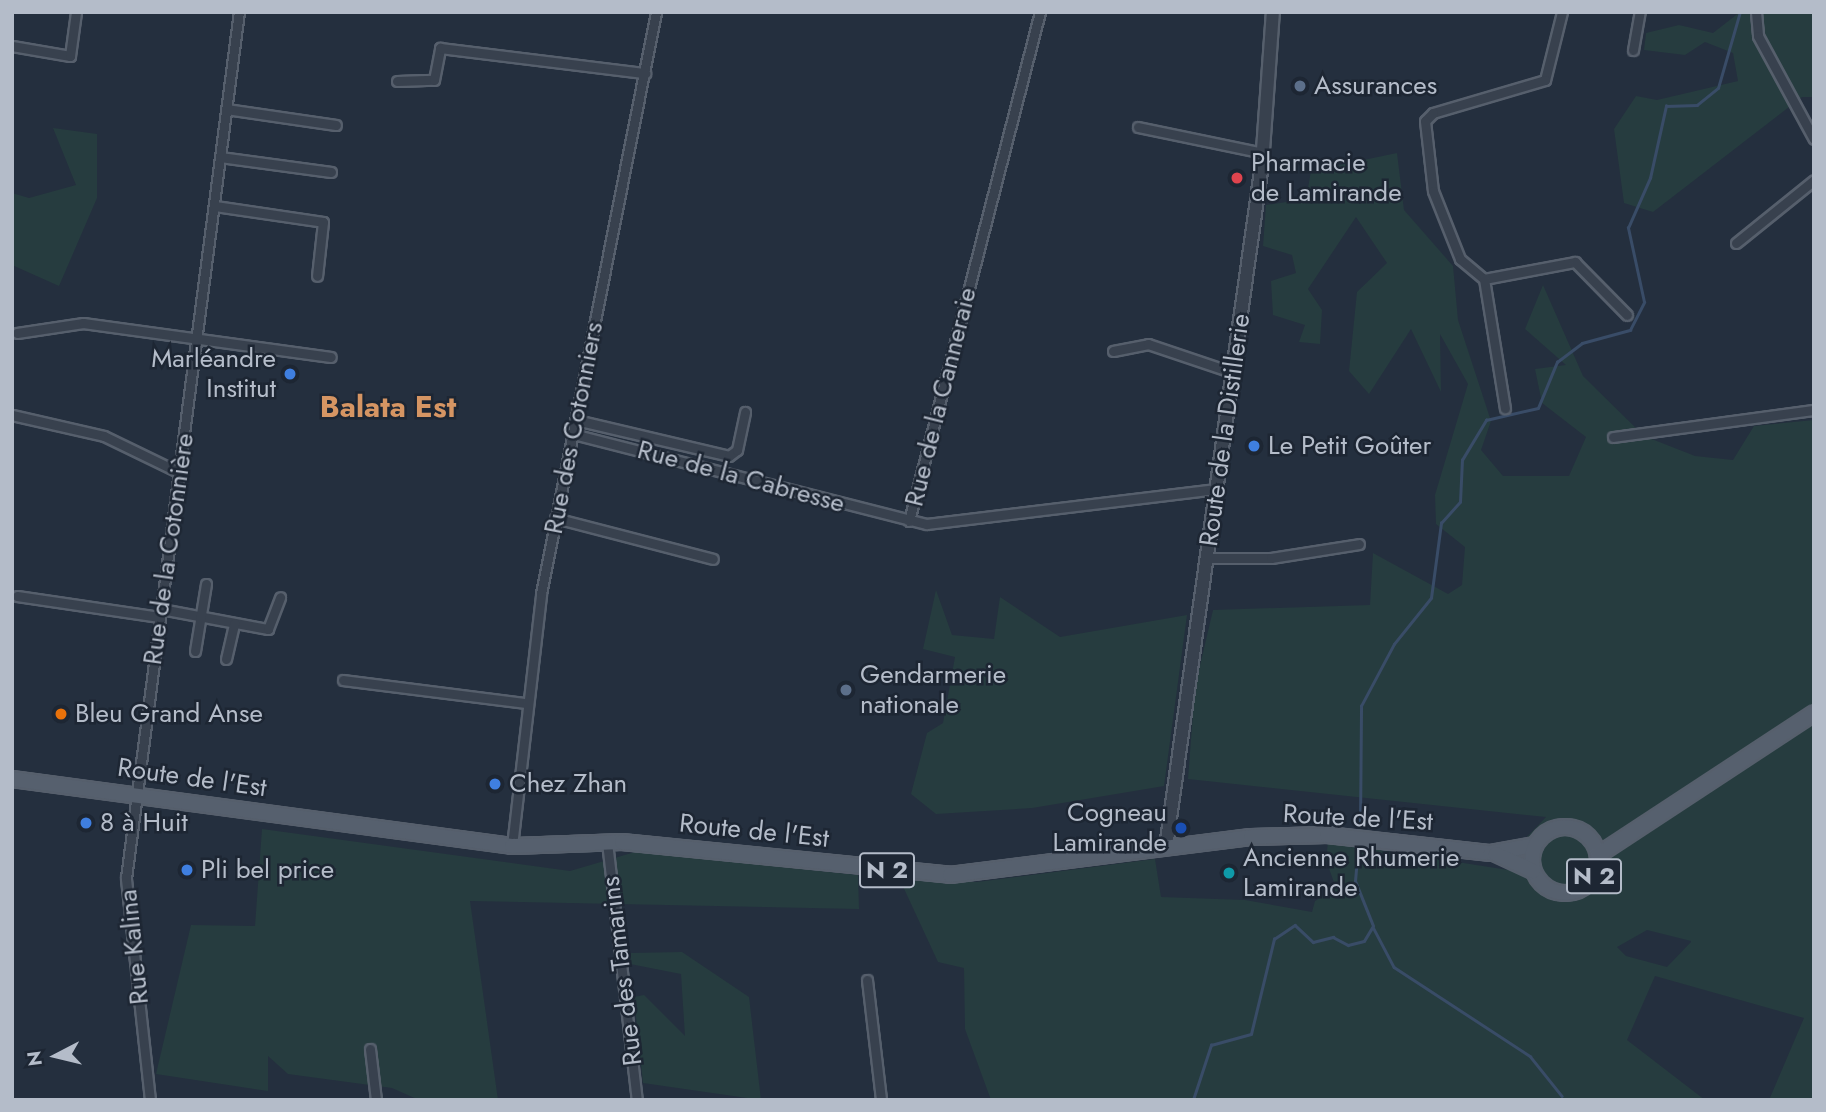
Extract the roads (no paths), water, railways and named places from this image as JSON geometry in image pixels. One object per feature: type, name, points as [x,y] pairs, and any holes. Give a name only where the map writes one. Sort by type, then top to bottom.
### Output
[{"type":"main road","name":"N 2","points":[[1598,855],[1589,838],[1565,827],[1547,831],[1535,845],[1533,871],[1549,890],[1576,892],[1591,881],[1598,855],[1636,827],[1814,713]]},
{"type":"main road","name":"Route de l'Est","points":[[12,779],[512,846],[607,842],[950,875],[1166,847],[1327,835],[1491,853],[1535,845]]},
{"type":"main road","name":"N 2","points":[[1589,838],[1636,827]]},
{"type":"main road","name":"Route de l'Est","points":[[1491,853],[1533,871]]},
{"type":"street","points":[[12,47],[70,56],[76,12]]},
{"type":"street","name":"Rue de la Cotonnière","points":[[136,794],[239,12]]},
{"type":"street","name":"Rue des Cotonniers","points":[[512,846],[526,703],[555,518],[656,12]]},
{"type":"street","name":"Rue de la Canneraie","points":[[1040,12],[909,521],[940,524],[1216,489]]},
{"type":"street","name":"Route de la Distillerie","points":[[1166,847],[1263,153],[1273,12]]},
{"type":"street","points":[[1505,408],[1484,279],[1460,259],[1443,221],[1425,121],[1433,113],[1545,80],[1562,12]]},
{"type":"street","points":[[1633,50],[1640,12]]},
{"type":"street","points":[[1756,12],[1758,36],[1814,139]]},
{"type":"street","points":[[397,81],[434,80],[440,48],[645,74]]},
{"type":"street","points":[[226,109],[336,125]]},
{"type":"street","points":[[1138,127],[1263,153]]},
{"type":"street","points":[[220,157],[331,172]]},
{"type":"street","points":[[1737,243],[1814,180]]},
{"type":"street","points":[[215,206],[323,222],[317,276]]},
{"type":"street","points":[[1484,279],[1575,262],[1628,315]]},
{"type":"street","points":[[17,333],[83,323],[331,357]]},
{"type":"street","points":[[1112,351],[1148,344],[1234,373]]},
{"type":"street","points":[[1612,437],[1705,430],[1814,410]]},
{"type":"street","points":[[576,420],[729,456],[737,450],[745,412]]},
{"type":"street","points":[[12,415],[104,436],[178,472]]},
{"type":"street","name":"Rue de la Cabresse","points":[[573,434],[909,521]]},
{"type":"street","points":[[555,518],[713,559]]},
{"type":"street","points":[[1207,558],[1271,558],[1359,544]]},
{"type":"street","points":[[195,651],[206,584]]},
{"type":"street","points":[[17,596],[202,617],[268,629],[280,597]]},
{"type":"street","points":[[226,659],[234,623]]},
{"type":"street","points":[[343,680],[526,703]]},
{"type":"street","name":"Rue Kalina","points":[[136,794],[126,878],[150,1100]]},
{"type":"street","name":"Rue des Tamarins","points":[[607,842],[637,1100]]},
{"type":"street","points":[[867,980],[881,1100]]},
{"type":"street","points":[[370,1049],[376,1100]]},
{"type":"waterway","points":[[1360,826],[1361,706],[1394,644],[1431,598],[1441,523],[1460,502],[1462,460],[1486,420],[1538,408],[1557,362],[1582,343],[1630,330],[1644,302],[1628,228],[1650,178],[1666,106],[1697,105],[1718,88],[1740,12]]},
{"type":"waterway","points":[[1193,1100],[1211,1045],[1251,1034],[1274,939],[1295,925],[1313,942],[1333,937],[1348,945],[1364,941],[1373,926],[1355,881],[1358,845]]},
{"type":"waterway","points":[[1373,927],[1394,967],[1530,1056],[1562,1096]]},
{"type":"place","name":"Assurances","points":[[1300,86]]},
{"type":"place","name":"Pharmacie de Lamirande","points":[[1237,178]]},
{"type":"place","name":"Marléandre Institut","points":[[290,374]]},
{"type":"place","name":"Le Petit Goûter","points":[[1254,446]]},
{"type":"place","name":"Gendarmerie nationale","points":[[846,690]]},
{"type":"place","name":"Bleu Grand Anse","points":[[61,714]]},
{"type":"place","name":"Chez Zhan","points":[[495,784]]},
{"type":"place","name":"8 à Huit","points":[[86,823]]},
{"type":"place","name":"Cogneau Lamirande","points":[[1181,828]]},
{"type":"place","name":"Pli bel price","points":[[187,870]]},
{"type":"place","name":"Ancienne Rhumerie Lamirande","points":[[1229,873]]},
{"type":"district","name":"Balata Est","points":[[388,407]]}]
